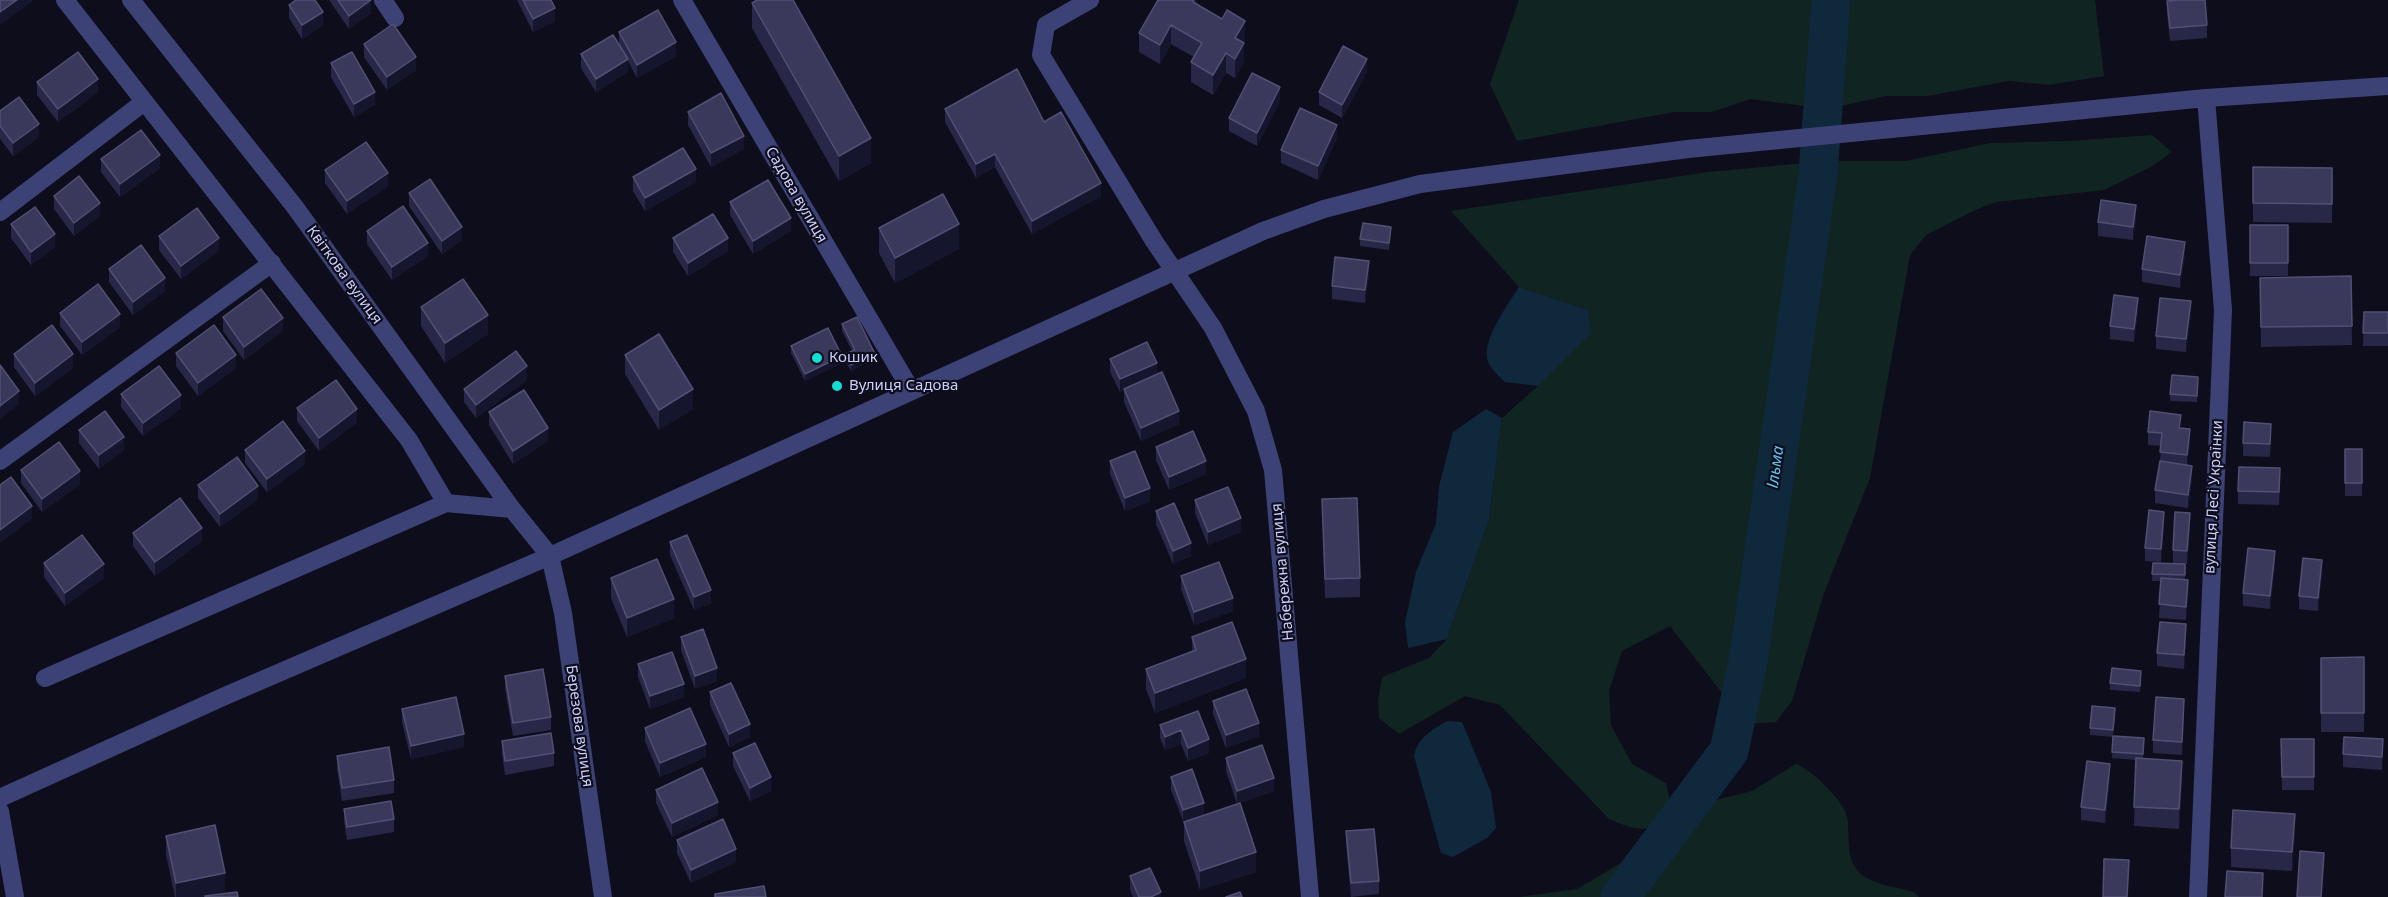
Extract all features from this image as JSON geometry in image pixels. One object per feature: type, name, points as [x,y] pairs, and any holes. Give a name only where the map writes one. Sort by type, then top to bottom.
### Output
[{"type":"street","points":[[65,0],[409,440],[446,503]]},
{"type":"street","name":"Квіткова вулиця","points":[[131,0],[295,207],[512,509],[550,556]]},
{"type":"street","points":[[383,0],[395,18]]},
{"type":"street","name":"Садова вулиця","points":[[682,0],[911,390]]},
{"type":"street","name":"Набережна вулиця","points":[[1090,0],[1046,25],[1041,55],[1175,272],[1213,328],[1256,411],[1274,470],[1310,897]]},
{"type":"street","points":[[0,798],[236,691],[550,556],[1263,231],[1324,208],[1420,184],[1688,149],[2206,98],[2388,86]]},
{"type":"street","name":"вулиця Лесі Українки","points":[[2198,897],[2223,310],[2206,98]]},
{"type":"street","points":[[0,212],[144,102]]},
{"type":"street","points":[[0,461],[272,263]]},
{"type":"street","points":[[45,678],[446,503],[512,509]]},
{"type":"street","name":"Березова вулиця","points":[[550,556],[563,613],[603,897]]},
{"type":"street","points":[[0,812],[15,897]]},
{"type":"green space","points":[[1519,0],[2095,0],[2104,76],[2049,85],[2009,81],[1927,96],[1886,96],[1827,109],[1750,99],[1712,112],[1674,112],[1517,141],[1490,84]]},
{"type":"green space","points":[[2152,135],[2172,152],[2151,167],[2104,190],[1996,202],[1926,235],[1910,255],[1870,478],[1824,593],[1792,701],[1776,722],[1746,724],[1670,626],[1622,651],[1609,691],[1611,725],[1632,764],[1666,783],[1672,809],[1664,817],[1643,829],[1629,827],[1609,819],[1500,705],[1465,696],[1399,734],[1379,718],[1378,701],[1382,677],[1429,658],[1447,639],[1489,519],[1502,418],[1538,386],[1588,310],[1519,287],[1451,211],[1708,172],[1827,161],[1906,161],[1990,143],[2070,141]]},
{"type":"green space","points":[[1796,764],[1810,772],[1826,786],[1845,810],[1849,849],[1853,865],[1858,871],[1870,880],[1914,892],[1919,897],[1519,897],[1577,889],[1697,818],[1716,800],[1752,791]]},
{"type":"water","points":[[1519,287],[1588,310],[1591,333],[1538,386],[1505,382],[1491,367],[1487,356],[1491,335],[1496,324]]},
{"type":"water","points":[[1486,409],[1502,418],[1489,519],[1447,639],[1408,648],[1405,622],[1416,572],[1436,523],[1439,486],[1453,432]]},
{"type":"water","points":[[1447,721],[1462,722],[1491,792],[1496,828],[1487,838],[1453,857],[1441,853],[1414,756],[1422,739]]},
{"type":"building","points":[[0,0],[17,0],[0,12]]},
{"type":"building","points":[[296,0],[315,0],[323,12],[302,25],[289,5]]},
{"type":"building","points":[[338,0],[371,0],[349,16]]},
{"type":"building","points":[[523,0],[551,0],[555,8],[533,19]]},
{"type":"building","points":[[757,0],[793,0],[871,138],[839,156],[752,3]]},
{"type":"building","points":[[1158,0],[1194,0],[1193,2],[1222,19],[1227,10],[1245,21],[1235,38],[1244,43],[1235,59],[1226,53],[1213,75],[1191,62],[1202,43],[1171,25],[1160,45],[1139,33]]},
{"type":"building","points":[[2205,0],[2207,25],[2170,28],[2167,1]]},
{"type":"building","points":[[658,10],[676,42],[637,65],[619,32]]},
{"type":"building","points":[[393,24],[416,57],[387,77],[364,44]]},
{"type":"building","points":[[613,35],[628,59],[596,79],[581,54]]},
{"type":"building","points":[[1343,46],[1367,59],[1342,105],[1319,92]]},
{"type":"building","points":[[78,52],[98,79],[58,109],[37,82]]},
{"type":"building","points":[[352,52],[375,92],[354,104],[331,63]]},
{"type":"building","points":[[1017,69],[1044,122],[1061,112],[1101,183],[1032,221],[995,154],[976,164],[945,109]]},
{"type":"building","points":[[1252,73],[1280,87],[1257,133],[1229,118]]},
{"type":"building","points":[[721,93],[744,136],[711,153],[688,112]]},
{"type":"building","points":[[19,97],[39,124],[13,143],[0,126],[0,111]]},
{"type":"building","points":[[1300,108],[1337,125],[1318,166],[1281,150]]},
{"type":"building","points":[[141,130],[160,155],[120,184],[101,159]]},
{"type":"building","points":[[366,142],[388,173],[347,201],[325,170]]},
{"type":"building","points":[[683,148],[696,169],[645,198],[633,177]]},
{"type":"building","points":[[2253,167],[2332,168],[2332,204],[2253,203]]},
{"type":"building","points":[[79,176],[100,203],[74,223],[54,196]]},
{"type":"building","points":[[430,179],[462,227],[442,241],[409,193]]},
{"type":"building","points":[[768,180],[791,218],[753,241],[730,202]]},
{"type":"building","points":[[943,194],[959,224],[895,258],[879,228]]},
{"type":"building","points":[[2101,200],[2136,205],[2133,227],[2098,222]]},
{"type":"building","points":[[403,206],[428,243],[392,267],[367,231]]},
{"type":"building","points":[[35,207],[55,234],[31,252],[11,224]]},
{"type":"building","points":[[197,208],[219,238],[181,266],[159,236]]},
{"type":"building","points":[[713,214],[728,238],[688,263],[673,238]]},
{"type":"building","points":[[1363,223],[1391,227],[1389,243],[1360,239]]},
{"type":"building","points":[[2250,225],[2288,225],[2288,263],[2250,263]]},
{"type":"building","points":[[2147,236],[2185,242],[2180,275],[2142,269]]},
{"type":"building","points":[[141,245],[165,278],[133,302],[109,269]]},
{"type":"building","points":[[1335,257],[1369,261],[1365,290],[1332,286]]},
{"type":"building","points":[[2351,276],[2352,326],[2261,327],[2260,278]]},
{"type":"building","points":[[463,279],[488,315],[445,343],[421,307]]},
{"type":"building","points":[[98,284],[120,314],[82,342],[60,313]]},
{"type":"building","points":[[261,289],[283,318],[244,347],[223,317]]},
{"type":"building","points":[[2114,295],[2138,298],[2134,329],[2110,326]]},
{"type":"building","points":[[2160,298],[2191,301],[2186,339],[2156,336]]},
{"type":"building","points":[[2364,312],[2388,312],[2388,333],[2363,333]]},
{"type":"building","points":[[857,317],[874,352],[851,365],[845,354],[855,350],[842,324]]},
{"type":"building","points":[[52,325],[73,354],[35,383],[14,354]]},
{"type":"building","points":[[214,325],[236,355],[198,383],[176,353]]},
{"type":"building","name":"Кошик","points":[[828,328],[842,356],[805,374],[791,346]]},
{"type":"building","points":[[659,334],[693,389],[659,410],[625,355]]},
{"type":"building","points":[[1147,342],[1157,363],[1120,379],[1110,359]]},
{"type":"building","points":[[516,351],[527,366],[476,405],[464,389]]},
{"type":"building","points":[[0,365],[19,391],[0,406]]},
{"type":"building","points":[[159,366],[181,395],[143,423],[121,394]]},
{"type":"building","points":[[1162,372],[1179,411],[1141,428],[1124,389]]},
{"type":"building","points":[[2172,375],[2198,377],[2197,396],[2170,394]]},
{"type":"building","points":[[336,380],[357,409],[319,438],[297,408]]},
{"type":"building","points":[[524,390],[548,428],[513,451],[489,412]]},
{"type":"building","points":[[105,411],[124,437],[99,455],[79,430]]},
{"type":"building","points":[[2150,411],[2181,415],[2179,428],[2190,429],[2187,455],[2160,452],[2162,433],[2148,432]]},
{"type":"building","points":[[283,421],[305,451],[267,479],[245,450]]},
{"type":"building","points":[[2244,422],[2271,424],[2270,444],[2243,443]]},
{"type":"building","points":[[1193,431],[1206,461],[1169,477],[1156,447]]},
{"type":"building","points":[[59,442],[80,471],[42,499],[21,470]]},
{"type":"building","points":[[2345,449],[2362,449],[2362,483],[2345,483]]},
{"type":"building","points":[[1135,451],[1150,488],[1125,498],[1110,461]]},
{"type":"building","points":[[237,457],[258,486],[220,514],[198,485]]},
{"type":"building","points":[[2160,461],[2192,466],[2188,495],[2155,490]]},
{"type":"building","points":[[2239,467],[2280,468],[2279,492],[2238,491]]},
{"type":"building","points":[[11,477],[32,506],[0,530],[0,485]]},
{"type":"building","points":[[1228,487],[1241,518],[1208,532],[1195,500]]},
{"type":"building","points":[[180,498],[202,528],[155,562],[133,533]]},
{"type":"building","points":[[1357,498],[1360,578],[1325,579],[1322,499]]},
{"type":"building","points":[[1174,503],[1191,543],[1173,551],[1156,511]]},
{"type":"building","points":[[2149,510],[2164,512],[2161,549],[2145,548]]},
{"type":"building","points":[[2175,512],[2190,513],[2187,551],[2173,550]]},
{"type":"building","points":[[82,535],[104,564],[65,593],[44,563]]},
{"type":"building","points":[[687,535],[711,590],[694,597],[670,542]]},
{"type":"building","points":[[2248,548],[2275,551],[2270,596],[2243,593]]},
{"type":"building","points":[[2303,558],[2322,560],[2318,598],[2299,596]]},
{"type":"building","points":[[657,559],[674,599],[627,618],[611,578]]},
{"type":"building","points":[[1219,562],[1233,598],[1194,612],[1181,576]]},
{"type":"building","points":[[2153,563],[2185,564],[2185,575],[2152,574]]},
{"type":"building","points":[[2161,578],[2188,580],[2186,607],[2159,604]]},
{"type":"building","points":[[1232,622],[1246,659],[1155,693],[1146,669],[1196,650],[1192,637]]},
{"type":"building","points":[[2160,622],[2186,624],[2184,655],[2157,653]]},
{"type":"building","points":[[703,629],[717,668],[695,676],[681,637]]},
{"type":"building","points":[[672,652],[684,684],[650,696],[638,664]]},
{"type":"building","points":[[2364,657],[2364,713],[2321,713],[2321,658]]},
{"type":"building","points":[[2112,668],[2141,671],[2140,686],[2110,683]]},
{"type":"building","points":[[543,669],[551,717],[513,723],[505,676]]},
{"type":"building","points":[[731,683],[750,724],[729,734],[710,692]]},
{"type":"building","points":[[1246,689],[1259,723],[1226,735],[1213,701]]},
{"type":"building","points":[[456,697],[464,734],[411,746],[402,709]]},
{"type":"building","points":[[2156,697],[2184,699],[2182,742],[2153,740]]},
{"type":"building","points":[[2092,706],[2115,708],[2113,730],[2090,728]]},
{"type":"building","points":[[690,708],[706,744],[660,763],[645,728]]},
{"type":"building","points":[[1198,711],[1209,739],[1188,748],[1181,730],[1165,737],[1160,725]]},
{"type":"building","points":[[551,733],[554,753],[505,761],[502,741]]},
{"type":"building","points":[[2113,736],[2144,738],[2143,754],[2112,752]]},
{"type":"building","points":[[2344,737],[2383,739],[2382,757],[2343,754]]},
{"type":"building","points":[[2281,739],[2314,739],[2314,777],[2282,777]]},
{"type":"building","points":[[755,743],[771,777],[750,788],[733,753]]},
{"type":"building","points":[[1262,745],[1274,778],[1237,791],[1226,758]]},
{"type":"building","points":[[389,747],[394,780],[342,788],[337,756]]},
{"type":"building","points":[[2136,758],[2182,761],[2179,809],[2134,807]]},
{"type":"building","points":[[2087,761],[2110,764],[2105,810],[2081,807]]},
{"type":"building","points":[[702,768],[718,802],[672,823],[656,790]]},
{"type":"building","points":[[1192,769],[1204,803],[1183,810],[1171,777]]},
{"type":"building","points":[[391,801],[394,819],[347,827],[344,809]]},
{"type":"building","points":[[1240,803],[1256,852],[1200,871],[1184,822]]},
{"type":"building","points":[[2233,810],[2295,814],[2292,852],[2231,848]]},
{"type":"building","points":[[723,819],[736,849],[691,870],[677,840]]},
{"type":"building","points":[[215,825],[225,873],[176,883],[166,836]]},
{"type":"building","points":[[1374,829],[1379,881],[1351,883],[1346,831]]},
{"type":"building","points":[[2300,851],[2324,853],[2321,897],[2297,897]]},
{"type":"building","points":[[2104,859],[2129,860],[2127,897],[2103,897]]},
{"type":"building","points":[[1150,868],[1161,892],[1151,897],[1139,897],[1130,876]]},
{"type":"building","points":[[2227,871],[2263,873],[2262,897],[2225,897]]},
{"type":"building","points":[[764,886],[766,897],[715,897],[715,894]]},
{"type":"building","points":[[237,892],[238,897],[205,897],[205,896]]},
{"type":"building","points":[[1240,892],[1242,897],[1226,897]]},
{"type":"waterway","name":"Ільма","points":[[1620,897],[1729,751],[1748,662],[1818,174],[1831,0]]},
{"type":"place","name":"Кошик","points":[[817,358]]},
{"type":"place","name":"Вулиця Садова","points":[[837,386]]}]
